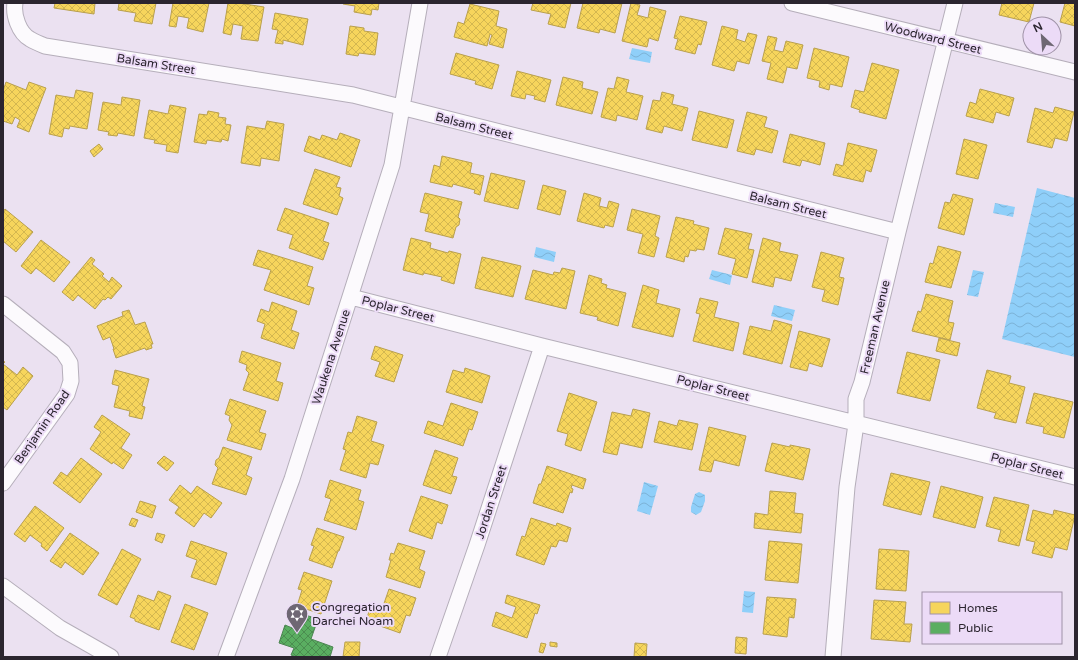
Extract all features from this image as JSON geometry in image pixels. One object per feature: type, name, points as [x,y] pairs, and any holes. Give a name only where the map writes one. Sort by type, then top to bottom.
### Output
[{"type":"street","name":"Balsam Street","points":[[15,3],[14,7],[18,26],[28,39],[45,46],[352,95],[898,232]]},
{"type":"street","name":"Waukena Avenue","points":[[226,657],[292,479],[392,165],[420,3]]},
{"type":"street","name":"Woodward Street","points":[[792,3],[1075,72]]},
{"type":"street","name":"Freeman Avenue","points":[[834,657],[847,487],[856,424],[856,399],[862,382],[955,3]]},
{"type":"street","name":"Poplar Street","points":[[351,297],[542,346],[1075,478]]},
{"type":"street","name":"Benjamin Road","points":[[3,304],[64,352],[70,363],[72,381],[67,394],[3,483]]},
{"type":"street","name":"Jordan Street","points":[[438,657],[477,545],[542,346]]},
{"type":"street","points":[[3,586],[60,628],[111,657]]},
{"type":"water","points":[[632,48],[652,52],[650,63],[629,59]]},
{"type":"water","points":[[1037,188],[1075,198],[1075,357],[1002,339]]},
{"type":"water","points":[[995,203],[1015,207],[1013,217],[993,213]]},
{"type":"water","points":[[536,247],[556,252],[554,262],[534,257]]},
{"type":"water","points":[[712,270],[732,275],[730,285],[709,279]]},
{"type":"water","points":[[973,270],[984,272],[978,297],[967,295]]},
{"type":"water","points":[[774,305],[795,310],[792,321],[771,316]]},
{"type":"water","points":[[644,482],[658,486],[650,515],[637,511]]},
{"type":"water","points":[[699,492],[705,495],[705,501],[701,512],[696,515],[691,512],[691,507],[695,494]]},
{"type":"water","points":[[744,591],[755,592],[753,613],[742,612]]},
{"type":"building: Homes","points":[[55,3],[95,3],[94,14],[54,8]]},
{"type":"building: Homes","points":[[119,3],[156,3],[152,24],[134,21],[136,13],[118,10]]},
{"type":"building: Homes","points":[[173,3],[209,3],[203,32],[187,28],[189,18],[178,16],[176,27],[169,26]]},
{"type":"building: Homes","points":[[228,3],[264,7],[258,41],[241,39],[243,26],[233,24],[231,35],[223,33]]},
{"type":"building: Homes","points":[[343,3],[379,3],[378,10],[372,9],[371,15],[354,12],[355,6]]},
{"type":"building: Homes","points":[[533,3],[571,3],[565,28],[548,24],[551,14],[531,10]]},
{"type":"building: Homes","points":[[583,3],[622,3],[615,33],[600,29],[599,33],[577,28]]},
{"type":"building: Homes","points":[[631,3],[640,5],[637,15],[648,18],[650,7],[666,11],[658,41],[649,38],[647,47],[622,41]]},
{"type":"building: Homes","points":[[1002,3],[1034,3],[1031,16],[1022,16],[1022,20],[999,15]]},
{"type":"building: Homes","points":[[1065,3],[1075,3],[1075,26],[1062,23],[1062,16]]},
{"type":"building: Homes","points":[[470,4],[499,11],[496,26],[507,29],[503,48],[489,44],[492,35],[490,34],[487,46],[454,37],[458,22],[464,24]]},
{"type":"building: Homes","points":[[275,13],[308,19],[303,45],[283,40],[283,44],[275,43],[278,30],[272,29]]},
{"type":"building: Homes","points":[[680,16],[707,22],[701,45],[698,44],[695,54],[675,49],[678,39],[674,38]]},
{"type":"building: Homes","points":[[350,26],[364,28],[364,31],[378,33],[375,55],[359,53],[358,56],[346,54]]},
{"type":"building: Homes","points":[[722,26],[738,30],[736,39],[745,42],[748,33],[757,35],[749,64],[737,61],[734,71],[712,65]]},
{"type":"building: Homes","points":[[768,36],[777,38],[774,50],[783,52],[786,41],[803,45],[797,69],[787,67],[783,83],[767,79],[771,63],[762,61]]},
{"type":"building: Homes","points":[[814,48],[849,57],[842,87],[830,84],[829,90],[819,87],[820,81],[807,78]]},
{"type":"building: Homes","points":[[456,53],[499,65],[492,89],[475,84],[476,81],[450,74]]},
{"type":"building: Homes","points":[[872,63],[899,70],[886,119],[859,112],[860,110],[851,107],[855,90],[864,92]]},
{"type":"building: Homes","points":[[517,71],[551,80],[545,102],[534,99],[535,96],[526,94],[525,99],[511,96]]},
{"type":"building: Homes","points":[[563,77],[583,82],[582,88],[598,92],[592,114],[556,105]]},
{"type":"building: Homes","points":[[617,77],[629,80],[626,92],[643,96],[637,120],[617,115],[616,121],[601,117],[608,88],[614,89]]},
{"type":"building: Homes","points":[[6,82],[26,90],[29,82],[46,88],[29,132],[17,127],[20,120],[15,117],[12,124],[3,121],[3,91]]},
{"type":"building: Homes","points":[[980,89],[1014,98],[1009,116],[996,112],[993,123],[966,116],[970,102],[976,104]]},
{"type":"building: Homes","points":[[76,90],[93,93],[87,129],[70,126],[69,129],[64,128],[62,137],[49,134],[56,95],[74,98]]},
{"type":"building: Homes","points":[[662,92],[674,95],[672,104],[688,108],[682,131],[664,126],[662,133],[646,129],[653,100],[660,101]]},
{"type":"building: Homes","points":[[122,97],[140,100],[134,136],[118,133],[117,136],[108,135],[109,132],[98,130],[103,102],[121,105]]},
{"type":"building: Homes","points":[[170,105],[186,108],[178,153],[166,151],[167,145],[154,143],[155,140],[144,138],[149,110],[168,114]]},
{"type":"building: Homes","points":[[1055,107],[1074,112],[1067,141],[1055,138],[1052,148],[1027,142],[1035,108],[1053,113]]},
{"type":"building: Homes","points":[[208,111],[219,113],[218,117],[226,118],[225,124],[231,125],[228,141],[222,139],[221,142],[207,140],[206,144],[194,142],[199,114],[207,115]]},
{"type":"building: Homes","points":[[699,111],[734,120],[727,148],[692,140]]},
{"type":"building: Homes","points":[[747,112],[767,117],[764,127],[778,131],[772,153],[756,149],[754,155],[737,151]]},
{"type":"building: Homes","points":[[267,121],[284,124],[279,161],[261,158],[260,166],[241,163],[247,126],[265,129]]},
{"type":"building: Homes","points":[[340,133],[360,140],[351,167],[304,151],[309,136],[320,140],[322,135],[337,140]]},
{"type":"building: Homes","points":[[790,134],[825,143],[820,165],[802,160],[800,166],[783,162]]},
{"type":"building: Homes","points":[[964,139],[987,145],[978,179],[956,174]]},
{"type":"building: Homes","points":[[848,143],[877,150],[871,172],[866,170],[863,182],[833,175],[836,164],[843,166]]},
{"type":"building: Homes","points":[[99,144],[103,149],[94,157],[90,151]]},
{"type":"building: Homes","points":[[442,156],[472,163],[470,173],[484,176],[480,195],[474,193],[475,190],[453,184],[452,187],[430,182],[434,165],[440,167]]},
{"type":"building: Homes","points":[[315,169],[340,177],[336,187],[341,188],[339,196],[343,198],[337,215],[303,204]]},
{"type":"building: Homes","points":[[491,173],[525,181],[518,209],[484,201]]},
{"type":"building: Homes","points":[[543,185],[566,191],[560,215],[537,209]]},
{"type":"building: Homes","points":[[425,193],[462,202],[458,217],[460,219],[459,225],[456,227],[453,238],[425,231],[429,214],[420,212]]},
{"type":"building: Homes","points":[[584,193],[601,198],[599,206],[607,208],[609,201],[619,204],[613,227],[605,225],[604,228],[577,221]]},
{"type":"building: Homes","points":[[953,194],[973,199],[964,235],[938,228],[945,202],[950,203]]},
{"type":"building: Homes","points":[[285,208],[329,223],[323,241],[329,243],[323,260],[289,248],[293,235],[277,230]]},
{"type":"building: Homes","points":[[5,209],[33,232],[16,252],[3,241],[3,212]]},
{"type":"building: Homes","points":[[632,209],[660,216],[655,236],[659,238],[654,257],[638,253],[643,234],[627,230]]},
{"type":"building: Homes","points":[[676,217],[694,221],[693,224],[709,228],[704,250],[690,250],[688,257],[685,256],[684,262],[666,257]]},
{"type":"building: Homes","points":[[725,228],[752,234],[748,249],[754,250],[747,278],[732,274],[736,259],[718,254]]},
{"type":"building: Homes","points":[[411,238],[431,243],[430,248],[448,253],[449,251],[461,254],[454,284],[441,280],[442,277],[424,273],[423,275],[403,270]]},
{"type":"building: Homes","points":[[763,238],[781,243],[779,251],[798,255],[791,281],[775,277],[773,287],[752,282]]},
{"type":"building: Homes","points":[[41,240],[70,262],[54,282],[36,268],[31,274],[21,266]]},
{"type":"building: Homes","points":[[938,246],[961,252],[951,288],[925,282],[930,263],[933,264]]},
{"type":"building: Homes","points":[[258,250],[313,267],[307,286],[314,288],[309,305],[264,290],[271,270],[253,265]]},
{"type":"building: Homes","points":[[821,252],[844,258],[839,277],[844,278],[838,305],[822,301],[825,290],[812,287]]},
{"type":"building: Homes","points":[[91,257],[95,260],[92,264],[104,274],[102,276],[109,282],[112,277],[122,286],[111,299],[108,297],[105,300],[103,299],[95,309],[78,295],[73,301],[62,292]]},
{"type":"building: Homes","points":[[482,257],[521,266],[513,297],[475,288]]},
{"type":"building: Homes","points":[[562,268],[575,271],[566,309],[525,299],[533,270],[553,275],[554,272],[560,273]]},
{"type":"building: Homes","points":[[589,275],[602,279],[601,283],[607,285],[606,288],[626,293],[618,326],[597,320],[598,317],[580,313]]},
{"type":"building: Homes","points":[[643,285],[659,290],[656,303],[680,309],[673,337],[632,327]]},
{"type":"building: Homes","points":[[926,294],[953,301],[948,322],[954,323],[950,340],[912,331],[918,311],[921,312]]},
{"type":"building: Homes","points":[[700,298],[718,302],[714,317],[739,323],[733,351],[693,341],[700,314],[696,313]]},
{"type":"building: Homes","points":[[272,302],[297,311],[291,330],[299,333],[294,349],[261,338],[265,324],[257,321],[261,309],[269,312]]},
{"type":"building: Homes","points":[[129,310],[135,325],[145,322],[153,344],[151,344],[152,348],[146,350],[145,348],[116,358],[110,337],[103,340],[97,326],[123,316],[122,312]]},
{"type":"building: Homes","points":[[774,320],[792,325],[782,364],[743,354],[750,326],[771,331]]},
{"type":"building: Homes","points":[[799,331],[830,339],[822,367],[809,363],[807,371],[790,367]]},
{"type":"building: Homes","points":[[939,338],[960,343],[957,356],[936,351]]},
{"type":"building: Homes","points":[[375,346],[403,355],[394,382],[375,376],[380,362],[371,359]]},
{"type":"building: Homes","points":[[242,351],[281,363],[276,381],[283,383],[278,401],[243,390],[249,373],[246,370],[247,365],[239,362]]},
{"type":"building: Homes","points":[[907,352],[940,360],[930,401],[897,393]]},
{"type":"building: Homes","points":[[3,364],[17,375],[23,367],[33,376],[7,410],[3,407]]},
{"type":"building: Homes","points":[[465,368],[490,376],[482,403],[446,392],[453,370],[464,373]]},
{"type":"building: Homes","points":[[115,370],[149,379],[142,406],[145,407],[142,419],[129,416],[130,411],[114,407],[119,386],[112,384]]},
{"type":"building: Homes","points":[[987,370],[1011,376],[1009,383],[1025,387],[1016,423],[994,418],[996,413],[977,408]]},
{"type":"building: Homes","points":[[569,393],[597,402],[581,451],[565,445],[568,434],[557,431]]},
{"type":"building: Homes","points":[[1034,393],[1073,402],[1064,438],[1043,433],[1044,427],[1026,423]]},
{"type":"building: Homes","points":[[230,399],[266,411],[259,432],[266,434],[261,450],[227,440],[232,425],[229,420],[230,416],[225,414]]},
{"type":"building: Homes","points":[[451,403],[478,412],[472,430],[469,429],[463,446],[424,433],[428,421],[443,426]]},
{"type":"building: Homes","points":[[633,409],[650,413],[642,448],[620,443],[617,455],[603,452],[612,412],[631,416]]},
{"type":"building: Homes","points":[[102,415],[130,434],[121,448],[132,455],[123,469],[113,462],[112,464],[90,449],[101,432],[94,427]]},
{"type":"building: Homes","points":[[357,416],[377,422],[371,441],[384,445],[378,465],[370,463],[366,478],[340,470],[346,450],[343,449],[348,432],[352,433]]},
{"type":"building: Homes","points":[[679,420],[698,424],[692,450],[654,442],[659,421],[677,426]]},
{"type":"building: Homes","points":[[709,427],[746,436],[739,466],[714,460],[711,472],[699,470]]},
{"type":"building: Homes","points":[[772,443],[810,449],[803,480],[765,471]]},
{"type":"building: Homes","points":[[223,447],[252,457],[246,475],[252,478],[246,495],[212,484],[218,468],[215,465],[216,460],[219,458]]},
{"type":"building: Homes","points":[[435,450],[458,458],[452,476],[457,477],[451,494],[423,485]]},
{"type":"building: Homes","points":[[164,456],[174,463],[167,471],[157,463]]},
{"type":"building: Homes","points":[[81,458],[102,474],[80,503],[53,483],[61,472],[67,476]]},
{"type":"building: Homes","points":[[547,466],[586,479],[583,489],[572,485],[572,493],[570,492],[563,513],[533,503]]},
{"type":"building: Homes","points":[[891,473],[930,482],[921,515],[883,505]]},
{"type":"building: Homes","points":[[330,480],[361,490],[358,500],[364,502],[356,530],[324,520],[331,499],[325,497]]},
{"type":"building: Homes","points":[[180,485],[191,494],[197,486],[222,503],[211,518],[204,513],[194,527],[175,513],[179,507],[169,500]]},
{"type":"building: Homes","points":[[941,486],[983,497],[975,528],[933,517]]},
{"type":"building: Homes","points":[[770,491],[796,493],[794,513],[803,514],[801,533],[754,528],[755,513],[768,515]]},
{"type":"building: Homes","points":[[421,496],[448,505],[442,524],[437,522],[432,539],[409,531]]},
{"type":"building: Homes","points":[[994,497],[1029,505],[1019,546],[998,541],[1001,530],[986,526]]},
{"type":"building: Homes","points":[[140,501],[156,506],[152,518],[136,512]]},
{"type":"building: Homes","points":[[35,506],[64,528],[47,551],[41,546],[42,544],[30,535],[25,542],[14,534]]},
{"type":"building: Homes","points":[[1033,510],[1053,515],[1054,510],[1075,515],[1067,550],[1055,547],[1052,558],[1032,553],[1035,542],[1026,540]]},
{"type":"building: Homes","points":[[132,518],[138,520],[135,527],[129,525]]},
{"type":"building: Homes","points":[[531,518],[556,526],[557,523],[571,528],[567,542],[559,540],[556,547],[551,546],[544,565],[516,555],[522,536],[525,537]]},
{"type":"building: Homes","points":[[317,528],[344,537],[332,568],[309,560],[314,546],[311,545]]},
{"type":"building: Homes","points":[[70,533],[99,553],[83,575],[65,562],[61,568],[50,561]]},
{"type":"building: Homes","points":[[157,533],[165,535],[162,543],[155,540]]},
{"type":"building: Homes","points":[[191,541],[227,553],[216,585],[191,577],[197,560],[186,556]]},
{"type":"building: Homes","points":[[769,541],[802,544],[798,583],[765,580]]},
{"type":"building: Homes","points":[[398,543],[425,551],[419,569],[425,572],[420,588],[386,577],[391,560],[389,560],[391,553],[394,554]]},
{"type":"building: Homes","points":[[122,549],[141,559],[117,605],[98,595]]},
{"type":"building: Homes","points":[[879,549],[909,551],[906,591],[876,589]]},
{"type":"building: Homes","points":[[304,572],[332,581],[321,614],[297,606],[302,590],[298,589]]},
{"type":"building: Homes","points":[[389,589],[416,598],[410,616],[406,615],[400,633],[366,621],[370,608],[381,612]]},
{"type":"building: Homes","points":[[158,591],[171,596],[159,630],[135,621],[135,619],[130,617],[138,595],[154,601]]},
{"type":"building: Homes","points":[[507,595],[540,605],[537,614],[535,613],[527,638],[492,626],[496,612],[512,618],[516,607],[505,603]]},
{"type":"building: Homes","points":[[767,597],[796,599],[794,618],[789,617],[787,637],[763,634]]},
{"type":"building: Homes","points":[[874,600],[906,602],[904,624],[912,624],[910,642],[871,639]]},
{"type":"building: Homes","points":[[185,604],[208,613],[194,650],[171,642]]},
{"type":"building: Homes","points":[[736,637],[747,638],[746,654],[735,653]]},
{"type":"building: Homes","points":[[345,642],[360,642],[359,657],[343,657]]},
{"type":"building: Homes","points":[[550,642],[557,643],[557,647],[550,646]]},
{"type":"building: Homes","points":[[541,643],[546,644],[543,653],[539,652]]},
{"type":"building: Homes","points":[[635,643],[647,644],[646,657],[634,657]]},
{"type":"building: Public","name":"Congregation Darchei Noam","points":[[302,614],[318,619],[311,639],[333,647],[330,657],[296,657],[291,655],[294,648],[279,643],[285,625],[297,630]]},
{"type":"place","name":"Congregation Darchei Noam","points":[[297,634]]}]
